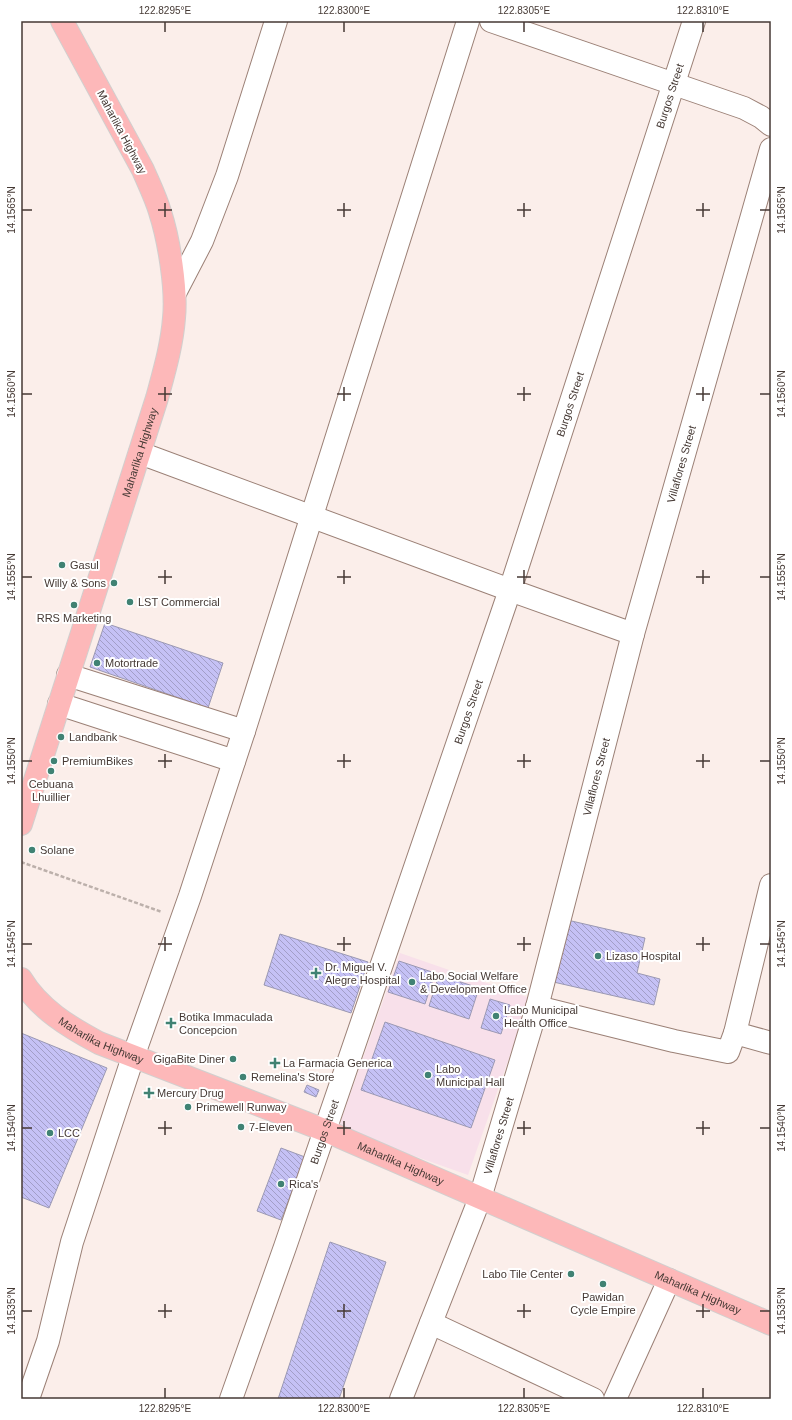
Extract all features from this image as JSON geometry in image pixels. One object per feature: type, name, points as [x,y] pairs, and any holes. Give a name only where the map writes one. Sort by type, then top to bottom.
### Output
[{"type":"main road","name":"Maharlika Highway","points":[[21,824],[140,453],[166,366],[175,317],[175,293],[166,235],[161,213],[153,192],[144,170],[62,21]]},
{"type":"main road","name":"Maharlika Highway","points":[[21,979],[42,1006],[58,1019],[99,1043],[324,1130],[771,1324]]},
{"type":"street","points":[[175,293],[202,241],[227,176],[276,21]]},
{"type":"street","points":[[28,1399],[48,1341],[72,1242],[133,1057],[182,919],[244,731],[468,21]]},
{"type":"street","points":[[491,21],[744,108],[761,117],[771,125]]},
{"type":"street","name":"Burgos Street","points":[[231,1399],[285,1247],[510,590],[694,21]]},
{"type":"street","name":"Villaflores Street","points":[[401,1399],[480,1198],[537,1007],[633,634],[771,149]]},
{"type":"street","points":[[140,453],[633,634]]},
{"type":"street","points":[[68,675],[244,731]]},
{"type":"street","points":[[59,704],[234,761]]},
{"type":"street","points":[[537,1007],[666,1039],[728,1052],[735,1033],[771,885]]},
{"type":"street","points":[[735,1033],[771,1043]]},
{"type":"street","points":[[615,1399],[669,1280]]},
{"type":"street","points":[[431,1323],[593,1399]]},
{"type":"path","points":[[21,862],[182,919]]},
{"type":"shaded area","points":[[400,953],[530,998],[468,1175],[338,1129]]},
{"type":"building","points":[[105,623],[223,663],[208,708],[90,667]]},
{"type":"building","name":"Lizaso Hospital","points":[[563,919],[645,938],[637,973],[660,979],[654,1005],[549,981]]},
{"type":"building","name":"Dr. Miguel V. Alegre Hospital","points":[[280,934],[368,962],[351,1013],[264,985]]},
{"type":"building","name":"Labo Social Welfare & Development Office","points":[[399,961],[435,973],[425,1004],[388,992]]},
{"type":"building","points":[[439,975],[479,988],[469,1019],[429,1006]]},
{"type":"building","name":"Labo Municipal Health Office","points":[[490,999],[510,1005],[501,1034],[481,1028]]},
{"type":"building","name":"Labo Municipal Hall","points":[[385,1022],[495,1060],[471,1128],[361,1090]]},
{"type":"building","name":"LCC","points":[[21,1033],[107,1068],[49,1208],[21,1197]]},
{"type":"building","points":[[307,1085],[319,1090],[316,1097],[304,1092]]},
{"type":"building","name":"Rica's","points":[[281,1148],[305,1157],[281,1220],[257,1211]]},
{"type":"building","points":[[330,1242],[386,1262],[339,1399],[278,1399]]},
{"type":"place","name":"Gasul","points":[[62,565]]},
{"type":"place","name":"Willy & Sons","points":[[114,583]]},
{"type":"place","name":"LST Commercial","points":[[130,602]]},
{"type":"place","name":"RRS Marketing","points":[[74,605]]},
{"type":"place","name":"Motortrade","points":[[97,663]]},
{"type":"place","name":"Landbank","points":[[61,737]]},
{"type":"place","name":"PremiumBikes","points":[[54,761]]},
{"type":"place","name":"Cebuana Lhuillier","points":[[51,771]]},
{"type":"place","name":"Solane","points":[[32,850]]},
{"type":"place","name":"Lizaso Hospital","points":[[598,956]]},
{"type":"place","name":"Dr. Miguel V. Alegre Hospital","points":[[316,973]]},
{"type":"place","name":"Labo Social Welfare & Development Office","points":[[412,982]]},
{"type":"place","name":"Labo Municipal Health Office","points":[[496,1016]]},
{"type":"place","name":"Botika Immaculada Concepcion","points":[[171,1023]]},
{"type":"place","name":"GigaBite Diner","points":[[233,1059]]},
{"type":"place","name":"La Farmacia Generica","points":[[275,1063]]},
{"type":"place","name":"Labo Municipal Hall","points":[[428,1075]]},
{"type":"place","name":"Remelina's Store","points":[[243,1077]]},
{"type":"place","name":"Mercury Drug","points":[[149,1093]]},
{"type":"place","name":"Primewell Runway","points":[[188,1107]]},
{"type":"place","name":"7-Eleven","points":[[241,1127]]},
{"type":"place","name":"LCC","points":[[50,1133]]},
{"type":"place","name":"Rica's","points":[[281,1184]]},
{"type":"place","name":"Labo Tile Center","points":[[571,1274]]},
{"type":"place","name":"Pawidan Cycle Empire","points":[[603,1284]]}]
